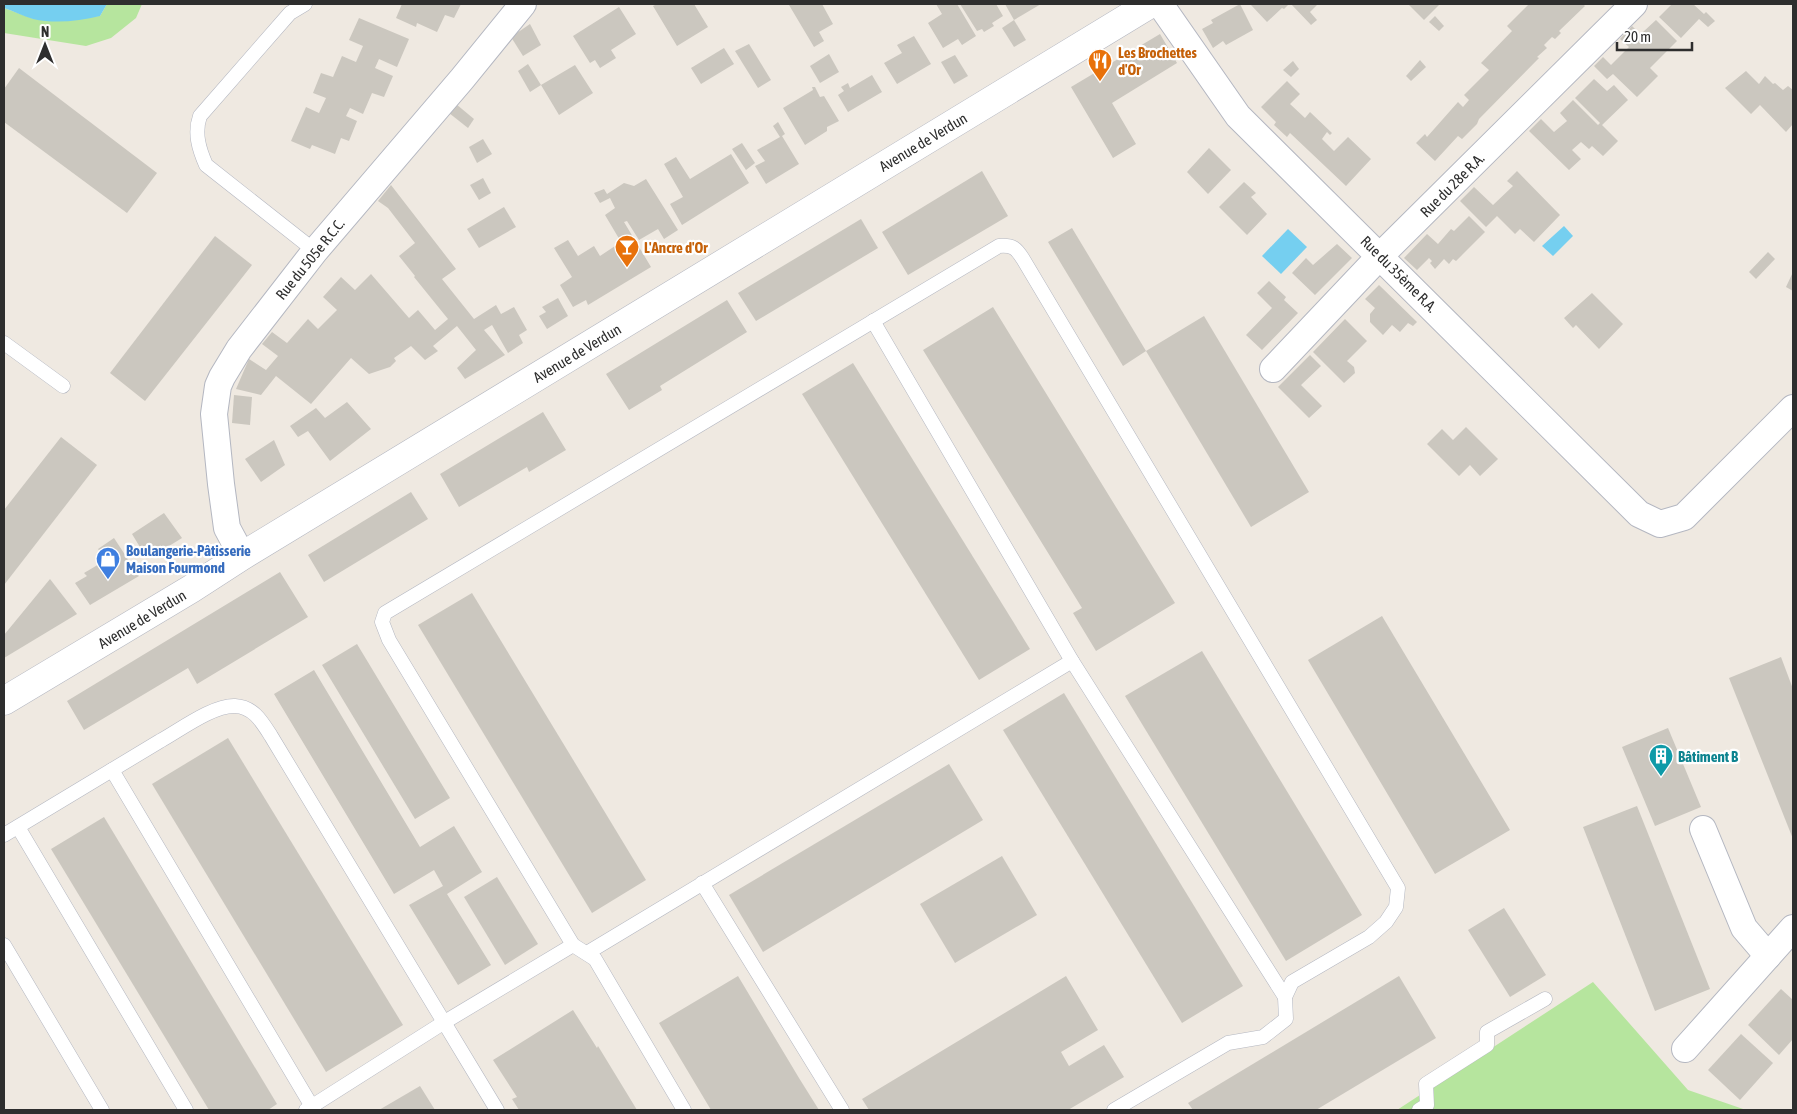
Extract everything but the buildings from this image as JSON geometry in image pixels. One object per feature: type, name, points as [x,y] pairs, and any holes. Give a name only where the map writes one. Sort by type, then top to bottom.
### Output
[{"type":"main road","name":"Avenue de Verdun","points":[[4,701],[1150,4]]},
{"type":"street","name":"Rue du 505e R.C.C.","points":[[242,556],[227,528],[215,434],[214,414],[218,386],[227,366],[315,251],[462,79],[523,4]]},
{"type":"street","name":"Rue du 35ème R.A.","points":[[1160,4],[1238,116],[1638,514],[1660,524],[1684,516],[1793,408]]},
{"type":"street","name":"Rue du 28e R.A.","points":[[1273,369],[1380,256],[1634,4]]},
{"type":"street","points":[[1703,829],[1744,928],[1768,956]]},
{"type":"street","points":[[1684,1049],[1793,928]]},
{"type":"lane","points":[[305,4],[290,13],[200,116],[197,125],[200,151],[206,165],[315,251]]},
{"type":"lane","points":[[684,1110],[595,960],[573,945],[390,640],[382,622],[385,613],[999,246],[1010,245],[1015,248],[1023,259],[1398,888],[1396,906],[1386,922],[1369,937],[1292,982],[1285,997],[1286,1019],[1263,1037],[1228,1043],[1114,1110]]},
{"type":"lane","points":[[873,322],[1072,661],[1285,997]]},
{"type":"lane","points":[[4,343],[64,386]]},
{"type":"lane","points":[[587,953],[1072,661]]},
{"type":"lane","points":[[4,835],[213,711],[234,706],[247,708],[257,716],[271,736],[497,1110]]},
{"type":"lane","points":[[112,770],[310,1109],[443,1022],[573,945]]},
{"type":"lane","points":[[18,827],[186,1110]]},
{"type":"lane","points":[[702,883],[842,1110]]},
{"type":"lane","points":[[4,945],[102,1110]]},
{"type":"lane","points":[[1419,1110],[1427,1105],[1426,1084],[1488,1045],[1488,1032],[1545,999]]},
{"type":"green space","points":[[107,4],[142,4],[136,18],[111,38],[86,46],[4,33],[4,8],[34,19],[100,16]]},
{"type":"green space","points":[[1593,982],[1688,1090],[1746,1110],[1397,1110]]},
{"type":"water","points":[[4,4],[107,4],[100,16],[58,22],[29,18],[4,8]]},
{"type":"water","points":[[1564,226],[1573,236],[1553,256],[1542,246]]},
{"type":"water","points":[[1288,229],[1307,247],[1281,274],[1262,256]]},
{"type":"place","name":"Les Brochettes d'Or","points":[[1100,82]]},
{"type":"place","name":"L'Ancre d'Or","points":[[627,268]]},
{"type":"place","name":"Boulangerie-Pâtisserie Maison Fourmond","points":[[108,580]]},
{"type":"place","name":"Bâtiment B","points":[[1661,777]]}]
